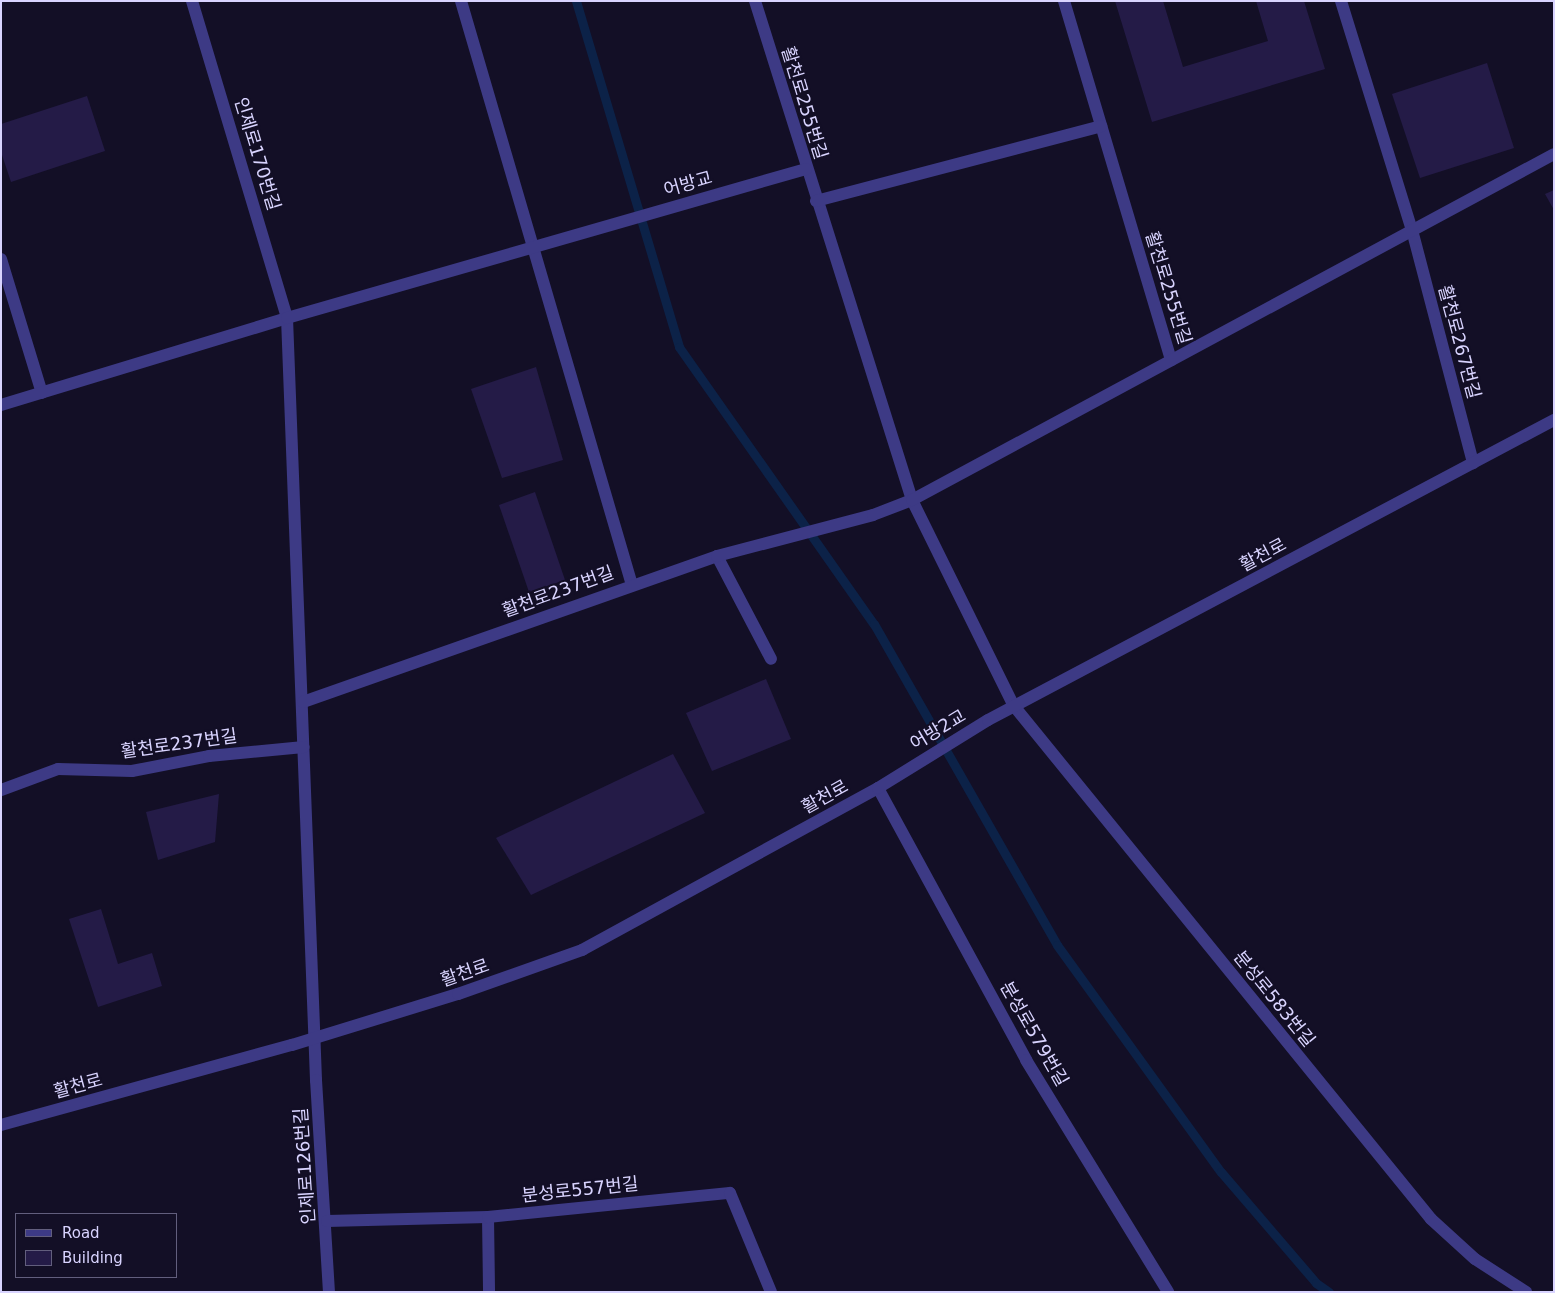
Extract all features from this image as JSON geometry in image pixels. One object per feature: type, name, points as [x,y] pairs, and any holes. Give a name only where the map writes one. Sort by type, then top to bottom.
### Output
[{"type":"street","name":"인제로170번길","points":[[192,1],[287,318]]},
{"type":"street","points":[[461,1],[632,585]]},
{"type":"street","name":"활천로255번길","points":[[755,1],[816,201],[912,500],[1014,706]]},
{"type":"street","name":"활천로255번길","points":[[912,500],[1171,360],[1064,1]]},
{"type":"street","name":"활천로267번길","points":[[1341,1],[1412,230],[1473,463]]},
{"type":"street","points":[[816,201],[1101,126]]},
{"type":"street","points":[[1171,360],[1554,154]]},
{"type":"street","name":"어방교","points":[[533,247],[806,169]]},
{"type":"street","points":[[1,405],[287,318],[533,247]]},
{"type":"street","points":[[1,260],[42,393]]},
{"type":"street","points":[[287,318],[316,1038]]},
{"type":"street","name":"활천로","points":[[988,720],[1554,420]]},
{"type":"street","name":"활천로237번길","points":[[302,702],[717,556],[758,547],[873,515],[912,500]]},
{"type":"street","points":[[717,556],[772,659]]},
{"type":"street","name":"분성로583번길","points":[[1014,706],[1431,1219],[1475,1259],[1526,1292]]},
{"type":"street","name":"어방2교","points":[[907,770],[988,720]]},
{"type":"street","name":"활천로237번길","points":[[1,790],[58,769],[132,771],[209,756],[304,747]]},
{"type":"street","name":"활천로","points":[[1,1125],[316,1038],[458,994],[582,950],[878,788],[907,770]]},
{"type":"street","name":"분성로579번길","points":[[878,788],[1026,1060],[1168,1292]]},
{"type":"street","name":"인제로126번길","points":[[316,1038],[327,1221],[329,1292]]},
{"type":"street","name":"분성로557번길","points":[[327,1221],[488,1217],[730,1193],[771,1292]]},
{"type":"street","points":[[488,1217],[489,1292]]},
{"type":"building","points":[[1115,1],[1163,1],[1183,67],[1268,41],[1256,1],[1304,1],[1325,69],[1152,122]]},
{"type":"building","points":[[1487,63],[1514,148],[1420,178],[1392,94]]},
{"type":"building","points":[[87,96],[105,151],[11,182],[1,152],[1,124]]},
{"type":"building","points":[[1554,190],[1554,210],[1545,194]]},
{"type":"building","points":[[536,367],[563,460],[502,478],[471,389]]},
{"type":"building","points":[[535,492],[565,580],[529,592],[499,505]]},
{"type":"building","points":[[766,679],[791,739],[712,771],[686,713]]},
{"type":"building","points":[[673,754],[705,813],[531,895],[496,838]]},
{"type":"building","points":[[219,794],[215,842],[158,860],[146,812]]},
{"type":"building","points":[[101,909],[118,964],[152,953],[162,986],[98,1007],[69,919]]},
{"type":"waterway","points":[[576,1],[679,347],[874,624],[1057,945],[1221,1172],[1316,1283],[1329,1292]]}]
